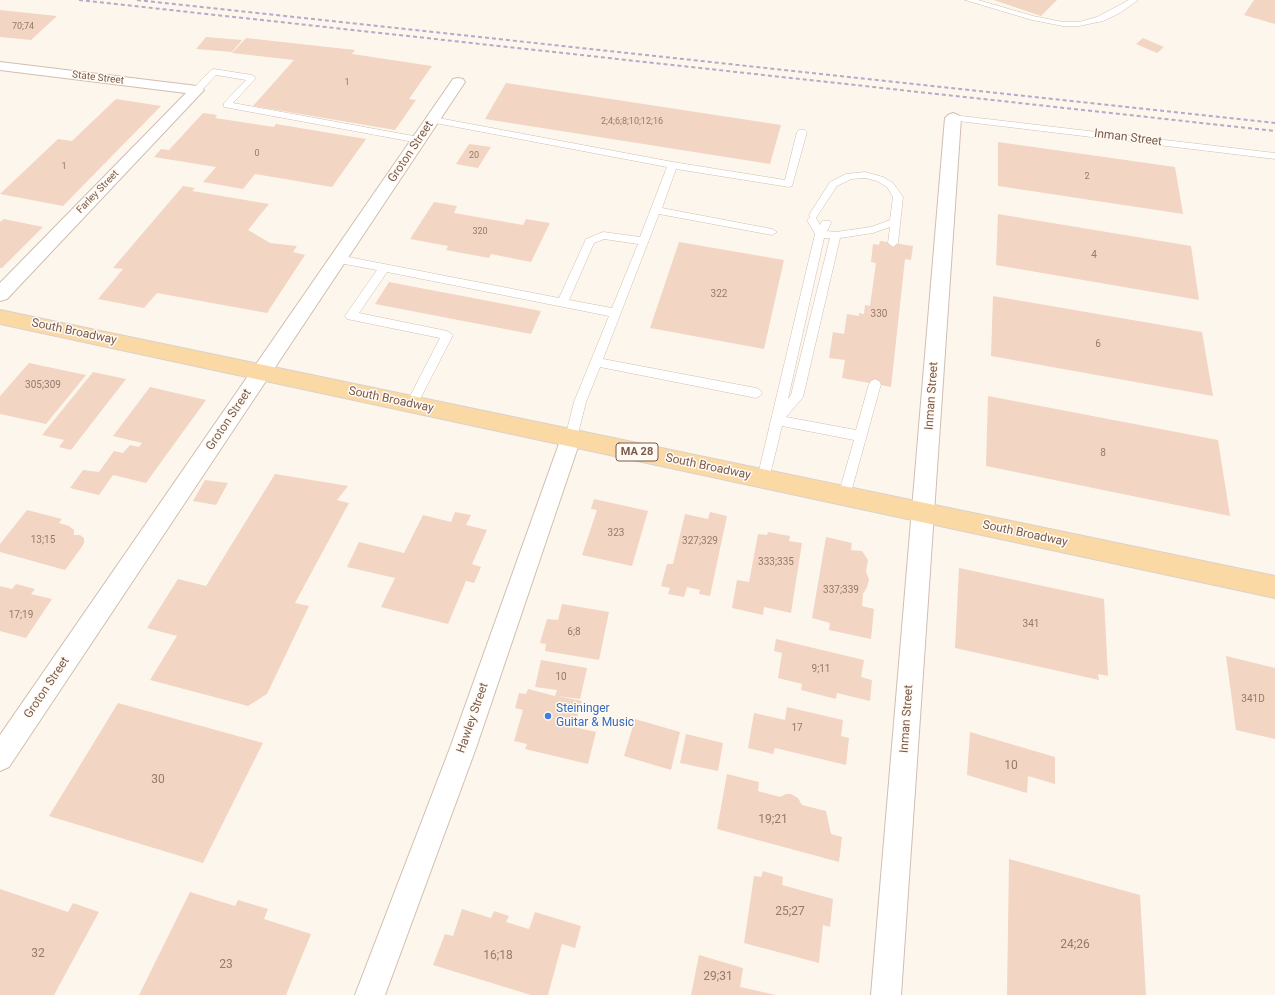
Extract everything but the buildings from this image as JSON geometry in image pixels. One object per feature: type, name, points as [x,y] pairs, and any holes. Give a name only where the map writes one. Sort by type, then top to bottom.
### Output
[{"type":"main road","name":"South Broadway","points":[[0,316],[1275,588]]},
{"type":"street","name":"State Street","points":[[0,66],[197,90]]},
{"type":"street","name":"Groton Street","points":[[0,758],[458,82]]},
{"type":"street","name":"Farley Street","points":[[0,294],[197,90]]},
{"type":"street","name":"Inman Street","points":[[886,995],[953,118]]},
{"type":"street","name":"Hawley Street","points":[[370,995],[463,748],[571,438]]},
{"type":"lane","points":[[969,0],[1032,18],[1068,24],[1079,24],[1117,11],[1134,0]]},
{"type":"lane","points":[[197,90],[214,72],[252,78],[227,106],[419,140]]},
{"type":"lane","name":"Inman Street","points":[[953,118],[1273,156]]},
{"type":"lane","points":[[433,120],[673,165],[789,184],[802,132]]},
{"type":"lane","points":[[571,438],[580,402],[673,165]]},
{"type":"lane","points":[[820,234],[813,218],[833,184],[849,176],[865,175],[880,179],[890,185],[898,197],[894,222],[893,243]]},
{"type":"lane","points":[[763,479],[820,234],[827,220],[826,195]]},
{"type":"lane","points":[[656,210],[772,232]]},
{"type":"lane","points":[[820,234],[836,235],[873,230],[894,222]]},
{"type":"lane","points":[[777,420],[797,397],[836,235]]},
{"type":"lane","points":[[562,303],[590,241],[603,236],[644,240]]},
{"type":"lane","points":[[338,259],[615,313]]},
{"type":"lane","points":[[384,268],[351,316],[447,335],[412,404]]},
{"type":"lane","points":[[596,362],[756,393]]},
{"type":"lane","points":[[844,496],[875,384]]},
{"type":"lane","points":[[777,420],[861,436]]},
{"type":"railway","points":[[79,0],[1275,131]]},
{"type":"railway","points":[[137,0],[1275,123]]},
{"type":"place","name":"Steininger Guitar & Music","points":[[548,716]]}]
